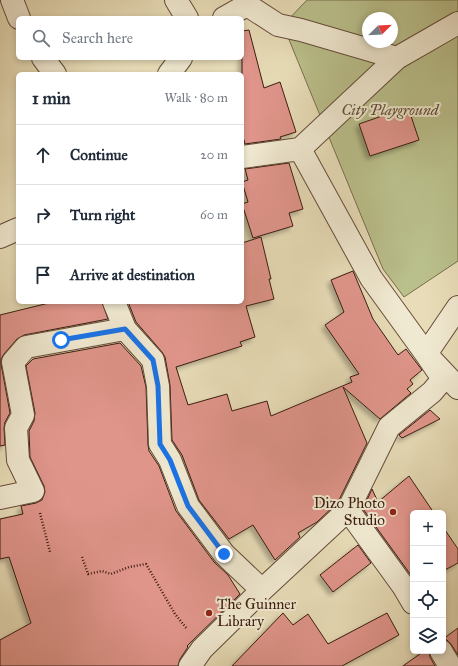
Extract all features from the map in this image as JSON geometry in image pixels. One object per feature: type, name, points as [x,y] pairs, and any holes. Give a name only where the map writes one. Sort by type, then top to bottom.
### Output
[{"type":"street","points":[[12,0],[18,16]]},
{"type":"street","points":[[176,0],[186,16]]},
{"type":"street","points":[[228,16],[247,5],[278,25],[301,30],[398,58]]},
{"type":"street","points":[[244,157],[300,149],[398,58],[458,23]]},
{"type":"street","points":[[44,60],[54,72]]},
{"type":"street","points":[[170,72],[180,60]]},
{"type":"street","points":[[196,657],[262,590],[348,510],[389,428],[432,392],[443,379],[371,278],[300,149]]},
{"type":"street","points":[[0,237],[16,230]]},
{"type":"street","points":[[115,304],[125,329],[153,360],[158,386],[160,444],[170,460],[188,506],[224,554],[262,590]]},
{"type":"street","points":[[426,354],[458,307]]},
{"type":"street","points":[[0,498],[33,491],[18,460],[16,428],[23,414],[13,362],[26,347],[125,329]]},
{"type":"street","points":[[426,354],[458,388]]},
{"type":"street","points":[[348,510],[410,598]]},
{"type":"street","points":[[443,654],[450,666]]},
{"type":"path","points":[[33,491],[50,552]]},
{"type":"path","points":[[82,557],[88,574],[102,571],[111,574],[129,567],[146,564],[176,614],[196,657]]},
{"type":"green space","name":"City Playground","points":[[307,0],[458,0],[458,261],[404,297],[383,269],[283,25]]},
{"type":"building","points":[[249,30],[264,88],[280,82],[296,132],[280,137],[281,139],[245,144],[244,72],[242,72],[242,60],[244,60],[244,31]]},
{"type":"building","points":[[408,107],[419,140],[370,156],[359,124]]},
{"type":"building","points":[[289,163],[303,209],[289,213],[293,226],[253,238],[244,210],[244,203],[248,202],[244,189],[244,181],[248,180],[245,169]]},
{"type":"building","points":[[261,237],[274,299],[246,306],[255,337],[240,342],[242,346],[176,367],[188,405],[227,394],[232,411],[267,401],[271,416],[352,382],[350,377],[359,374],[325,325],[344,312],[331,280],[353,271],[373,319],[398,355],[406,349],[422,370],[410,380],[413,384],[407,389],[411,393],[380,419],[343,387],[367,443],[338,502],[317,522],[298,533],[300,537],[275,560],[253,525],[229,539],[199,500],[182,455],[172,440],[170,385],[165,357],[136,322],[129,304],[244,304],[244,242]]},
{"type":"building","points":[[45,304],[103,304],[108,319],[24,335],[17,339],[4,354],[1,359],[1,364],[10,413],[5,422],[4,428],[5,445],[0,446],[0,315]]},
{"type":"building","points":[[120,343],[141,366],[146,387],[149,451],[159,466],[176,511],[214,562],[228,575],[240,594],[187,646],[188,647],[180,659],[178,666],[0,666],[0,640],[31,623],[9,557],[0,559],[0,519],[23,514],[21,506],[36,503],[42,500],[45,492],[44,486],[30,457],[29,431],[34,421],[35,413],[26,366],[33,359]]},
{"type":"building","points":[[430,410],[440,419],[402,438],[399,435]]},
{"type":"building","points":[[409,476],[432,510],[410,510],[410,574],[363,509],[372,489],[378,502]]},
{"type":"building","points":[[446,531],[458,549],[458,563],[446,569]]},
{"type":"building","points":[[358,545],[371,563],[333,592],[320,575]]},
{"type":"building","points":[[283,613],[293,625],[308,614],[328,644],[387,613],[399,635],[342,666],[232,666]]},
{"type":"building","points":[[458,628],[458,655],[451,644],[446,640],[446,637]]},
{"type":"building","points":[[420,654],[430,654],[435,666],[403,666]]},
{"type":"place","name":"Dizo Photo Studio","points":[[393,512]]},
{"type":"place","name":"The Guinner Library","points":[[209,613]]},
{"type":"route","points":[[61,340],[125,329],[153,360],[158,386],[160,444],[170,460],[188,506],[224,554]]}]
